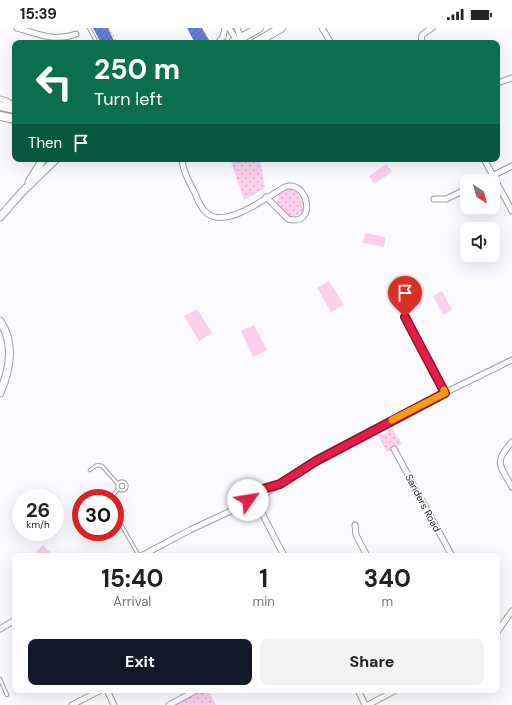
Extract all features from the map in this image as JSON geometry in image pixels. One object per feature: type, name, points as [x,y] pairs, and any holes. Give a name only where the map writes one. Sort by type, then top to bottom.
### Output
[{"type":"main road","points":[[240,40],[258,28]]},
{"type":"main road","points":[[260,40],[281,28]]},
{"type":"main road","points":[[0,106],[12,108]]},
{"type":"main road","points":[[0,116],[12,118]]},
{"type":"main road","points":[[22,192],[41,162]]},
{"type":"main road","points":[[0,217],[22,192],[53,162]]},
{"type":"main road","points":[[0,321],[10,343],[8,373],[0,393]]},
{"type":"street","points":[[17,28],[51,38],[66,37],[76,34]]},
{"type":"street","points":[[220,40],[223,37],[225,28]]},
{"type":"street","points":[[229,28],[237,40]]},
{"type":"street","points":[[236,28],[238,40]]},
{"type":"street","points":[[322,28],[329,40]]},
{"type":"street","points":[[421,40],[422,35],[432,28]]},
{"type":"street","points":[[500,82],[512,78]]},
{"type":"street","points":[[0,99],[7,101],[12,105]]},
{"type":"street","points":[[183,162],[184,170],[199,203],[204,210],[212,216],[220,218],[231,217],[266,197],[285,187],[293,186],[301,192],[307,204],[307,210],[304,215],[298,219],[288,219],[266,197]]},
{"type":"street","points":[[486,162],[492,174]]},
{"type":"street","points":[[497,174],[512,166]]},
{"type":"street","points":[[500,189],[512,211]]},
{"type":"street","points":[[434,199],[446,199],[460,192]]},
{"type":"street","points":[[146,553],[254,499],[316,461],[445,393],[512,360]]},
{"type":"street","points":[[512,442],[501,454],[500,460],[501,467],[512,487]]},
{"type":"street","name":"Sanders Road","points":[[394,449],[450,553]]},
{"type":"street","points":[[234,508],[248,496],[254,499],[282,553]]},
{"type":"street","points":[[355,525],[356,535],[365,553]]},
{"type":"street","points":[[500,628],[512,611]]},
{"type":"street","points":[[0,629],[12,622]]},
{"type":"street","points":[[72,705],[95,693]]},
{"type":"street","points":[[108,693],[114,705]]},
{"type":"street","points":[[169,705],[191,693]]},
{"type":"street","points":[[360,693],[366,705],[390,693]]},
{"type":"lane","points":[[89,28],[95,40]]},
{"type":"lane","points":[[405,317],[445,393]]},
{"type":"lane","points":[[90,470],[98,465],[102,466],[118,484],[118,489]]},
{"type":"lane","points":[[118,484],[122,482],[126,485],[124,489]]},
{"type":"lane","points":[[124,529],[138,553]]},
{"type":"lane","points":[[0,679],[7,694]]},
{"type":"path","points":[[109,28],[115,40]]},
{"type":"shaded area","points":[[231,162],[261,162],[265,188],[244,200]]},
{"type":"shaded area","points":[[386,164],[392,172],[374,184],[369,176]]},
{"type":"shaded area","points":[[288,189],[296,191],[303,204],[303,211],[296,216],[289,216],[277,203],[279,194]]},
{"type":"shaded area","points":[[365,233],[386,237],[384,247],[363,243]]},
{"type":"shaded area","points":[[329,281],[344,305],[331,312],[317,288]]},
{"type":"shaded area","points":[[442,291],[452,310],[443,315],[433,296]]},
{"type":"shaded area","points":[[197,309],[212,333],[199,341],[184,316]]},
{"type":"shaded area","points":[[254,325],[267,350],[253,357],[241,331]]},
{"type":"shaded area","points":[[392,428],[402,444],[387,452],[378,435],[385,434]]},
{"type":"shaded area","points":[[43,545],[51,553],[37,553],[36,552]]},
{"type":"shaded area","points":[[196,693],[210,693],[216,705],[174,705]]},
{"type":"building","points":[[93,28],[108,28],[114,40],[99,40]]},
{"type":"building","points":[[187,28],[202,28],[209,40],[193,40]]},
{"type":"slow traffic","points":[[392,420],[445,393],[444,390]]},
{"type":"route","points":[[248,500],[250,493],[280,484],[316,461],[445,393],[405,317]]}]
